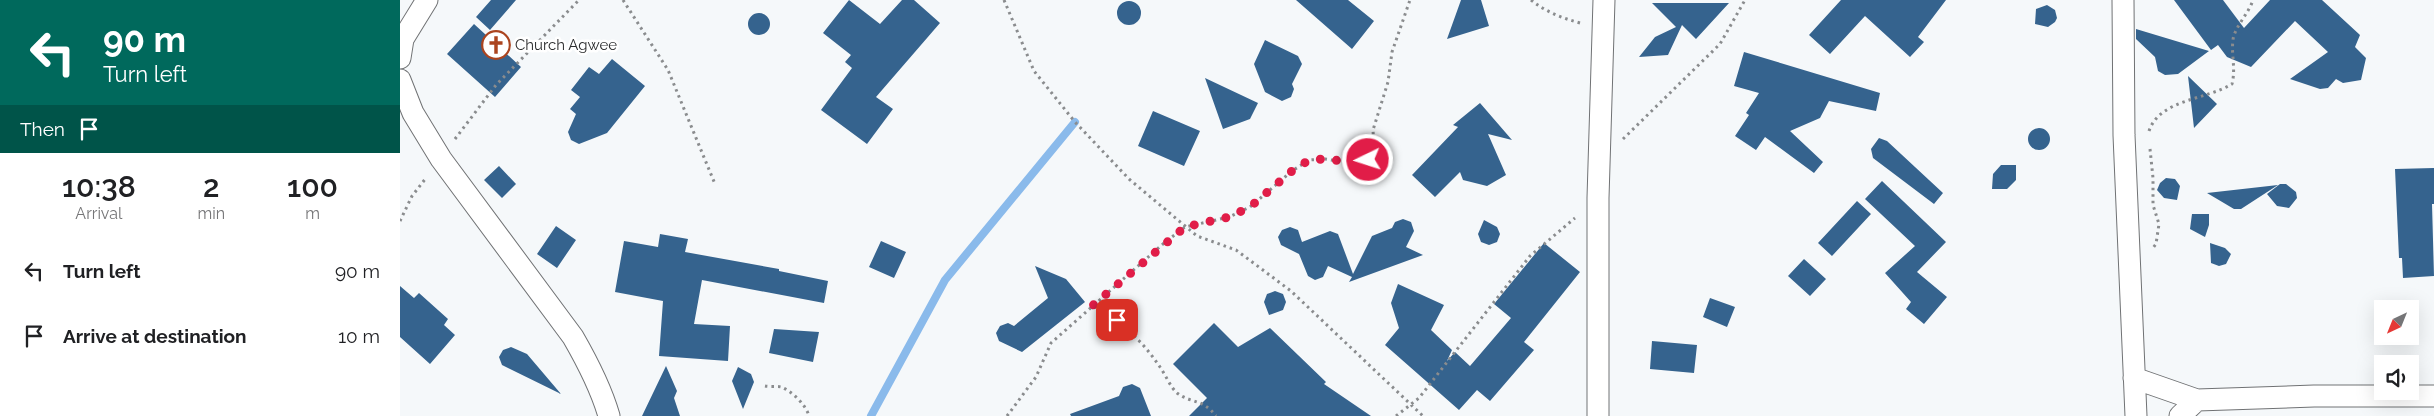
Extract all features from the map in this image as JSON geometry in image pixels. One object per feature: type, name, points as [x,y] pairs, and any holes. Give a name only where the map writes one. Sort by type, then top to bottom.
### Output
[{"type":"street","points":[[400,58],[403,39],[427,0]]},
{"type":"street","points":[[1598,416],[1598,198],[1604,0]]},
{"type":"street","points":[[2123,0],[2124,135],[2136,416]]},
{"type":"street","points":[[400,80],[414,113],[441,159],[573,338],[589,364],[609,416]]},
{"type":"street","points":[[2134,378],[2197,400],[2304,396],[2434,396]]},
{"type":"street","points":[[2180,416],[2197,400]]},
{"type":"path","points":[[400,221],[412,196],[496,85],[579,0]]},
{"type":"path","points":[[623,0],[668,70],[715,184]]},
{"type":"path","points":[[1004,0],[1034,71],[1075,122],[1129,179],[1197,236],[1236,250],[1291,291],[1423,416]]},
{"type":"path","points":[[1007,416],[1036,377],[1051,343],[1185,227],[1229,217],[1250,207],[1292,171],[1309,160],[1325,159],[1351,162],[1368,160],[1374,151],[1373,130],[1388,82],[1392,52],[1410,0]]},
{"type":"path","points":[[1531,0],[1562,18],[1604,30]]},
{"type":"path","points":[[1599,164],[1720,44],[1742,9],[1745,0]]},
{"type":"path","points":[[2148,134],[2152,122],[2176,105],[2211,94],[2232,84],[2235,74],[2233,38],[2250,9],[2253,0]]},
{"type":"path","points":[[2130,275],[2156,244],[2159,224],[2153,205],[2153,178],[2149,147]]},
{"type":"path","points":[[1396,416],[1419,398],[1530,256],[1598,198]]},
{"type":"path","points":[[1091,307],[1117,320],[1134,334],[1162,370],[1175,392],[1188,399],[1202,402],[1216,416]]},
{"type":"path","points":[[765,386],[782,388],[797,398],[807,410],[809,416]]},
{"type":"building","points":[[491,0],[516,0],[490,30],[476,17]]},
{"type":"building","points":[[849,0],[880,24],[902,0],[914,0],[940,23],[876,97],[893,109],[867,144],[821,110],[852,68],[845,62],[851,55],[823,33]]},
{"type":"building","points":[[1296,0],[1348,0],[1374,21],[1352,49]]},
{"type":"building","points":[[1461,0],[1481,0],[1489,26],[1447,39]]},
{"type":"building","points":[[1841,0],[1946,0],[1918,37],[1924,42],[1910,57],[1865,16],[1830,54],[1809,35]]},
{"type":"building","points":[[2174,0],[2223,0],[2244,28],[2270,0],[2322,0],[2360,35],[2355,47],[2366,58],[2361,80],[2343,83],[2336,79],[2328,88],[2320,89],[2290,79],[2328,52],[2295,21],[2251,67],[2227,57],[2218,45],[2211,50]]},
{"type":"building","points":[[1129,1],[1137,5],[1141,13],[1137,21],[1129,25],[1121,21],[1117,13],[1121,5]]},
{"type":"building","points":[[1652,3],[1729,3],[1696,39],[1682,25],[1668,55],[1639,57],[1655,37],[1676,27]]},
{"type":"building","points":[[2047,5],[2055,10],[2057,18],[2055,22],[2048,27],[2035,24],[2036,9]]},
{"type":"building","points":[[759,13],[769,20],[770,24],[763,34],[759,35],[749,28],[748,24],[755,14]]},
{"type":"building","points":[[474,24],[521,67],[495,97],[447,54]]},
{"type":"building","points":[[2136,29],[2209,51],[2178,74],[2165,75],[2158,71],[2155,57],[2136,39]]},
{"type":"building","points":[[1265,40],[1298,56],[1302,64],[1292,84],[1294,89],[1291,97],[1282,101],[1265,92],[1254,64]]},
{"type":"building","points":[[1744,52],[1880,93],[1876,111],[1829,101],[1820,118],[1790,131],[1823,162],[1814,173],[1765,137],[1756,150],[1735,136],[1749,115],[1746,113],[1759,93],[1734,86]]},
{"type":"building","points":[[612,59],[645,86],[607,133],[579,144],[571,140],[568,132],[576,114],[570,109],[580,97],[571,90],[589,67],[599,74]]},
{"type":"building","points":[[2188,76],[2217,104],[2194,128]]},
{"type":"building","points":[[1205,78],[1258,103],[1250,119],[1223,129]]},
{"type":"building","points":[[1480,103],[1512,140],[1488,134],[1506,175],[1487,186],[1463,180],[1460,172],[1435,197],[1412,175],[1458,127],[1453,125]]},
{"type":"building","points":[[1153,111],[1200,131],[1184,166],[1138,146]]},
{"type":"building","points":[[2039,128],[2047,131],[2050,139],[2047,147],[2039,150],[2031,147],[2028,139],[2031,131]]},
{"type":"building","points":[[1879,138],[1887,141],[1943,193],[1934,204],[1873,158],[1871,149]]},
{"type":"building","points":[[2001,165],[2016,165],[2016,180],[2007,189],[1992,189],[1993,174]]},
{"type":"building","points":[[499,166],[516,184],[502,198],[484,180]]},
{"type":"building","points":[[2434,168],[2434,204],[2432,204],[2434,276],[2403,278],[2402,258],[2399,258],[2395,169]]},
{"type":"building","points":[[2166,178],[2175,179],[2180,186],[2177,200],[2164,198],[2157,190],[2160,183]]},
{"type":"building","points":[[1882,181],[1946,242],[1917,272],[1947,297],[1924,324],[1906,309],[1911,302],[1885,273],[1915,246],[1865,199]]},
{"type":"building","points":[[2280,184],[2286,184],[2296,192],[2297,198],[2289,208],[2277,206],[2267,194]]},
{"type":"building","points":[[2278,185],[2241,209],[2234,209],[2207,193]]},
{"type":"building","points":[[1857,201],[1871,214],[1832,256],[1818,243]]},
{"type":"building","points":[[2192,214],[2209,214],[2209,225],[2205,237],[2190,229]]},
{"type":"building","points":[[1403,219],[1411,222],[1414,231],[1406,247],[1423,255],[1349,282],[1352,277],[1328,266],[1323,277],[1315,280],[1308,276],[1299,254],[1281,245],[1278,237],[1282,230],[1290,227],[1298,230],[1302,242],[1330,231],[1338,234],[1353,274],[1372,236],[1392,228],[1395,222]]},
{"type":"building","points":[[1484,220],[1497,227],[1500,234],[1497,242],[1489,245],[1481,242],[1478,234]]},
{"type":"building","points":[[556,226],[576,240],[557,268],[537,254]]},
{"type":"building","points":[[660,234],[688,239],[685,252],[779,269],[779,271],[828,281],[824,303],[702,280],[694,324],[730,326],[728,361],[659,356],[663,301],[615,292],[624,241],[658,247]]},
{"type":"building","points":[[881,241],[906,252],[894,278],[869,267]]},
{"type":"building","points":[[1544,243],[1580,272],[1524,342],[1534,350],[1490,401],[1477,390],[1459,410],[1385,345],[1399,328],[1391,303],[1398,284],[1444,305],[1431,330],[1452,350],[1447,361],[1455,352],[1470,366],[1511,318],[1494,304]]},
{"type":"building","points":[[2210,243],[2225,248],[2231,254],[2226,264],[2219,266],[2211,263]]},
{"type":"building","points":[[1804,259],[1826,279],[1810,296],[1788,276]]},
{"type":"building","points":[[1035,266],[1066,279],[1085,302],[1022,352],[999,341],[996,333],[1000,326],[1008,323],[1014,326],[1048,298]]},
{"type":"building","points":[[400,286],[414,298],[419,293],[448,319],[444,325],[455,335],[430,364],[400,337]]},
{"type":"building","points":[[1275,291],[1283,294],[1286,302],[1283,310],[1269,315],[1264,302],[1267,294]]},
{"type":"building","points":[[1710,298],[1735,307],[1727,327],[1703,317]]},
{"type":"building","points":[[1214,323],[1238,347],[1270,328],[1326,382],[1324,384],[1371,416],[1189,416],[1207,398],[1173,364]]},
{"type":"building","points":[[774,329],[819,332],[813,362],[769,353]]},
{"type":"building","points":[[1652,341],[1697,345],[1694,373],[1650,369]]},
{"type":"building","points":[[511,347],[527,354],[561,394],[502,365],[499,357],[503,350]]},
{"type":"building","points":[[666,366],[677,391],[674,398],[680,416],[642,416]]},
{"type":"building","points":[[738,367],[751,374],[754,382],[743,409],[732,381]]},
{"type":"building","points":[[1132,384],[1140,388],[1151,416],[1071,416],[1070,414],[1119,396],[1123,387]]},
{"type":"waterway","points":[[871,416],[945,280],[1075,122]]},
{"type":"place","name":"Church Agwee","points":[[496,45]]},
{"type":"route","points":[[1117,320],[1091,307],[1185,227],[1229,217],[1250,207],[1292,171],[1309,160],[1325,159],[1351,162],[1368,160]]}]
